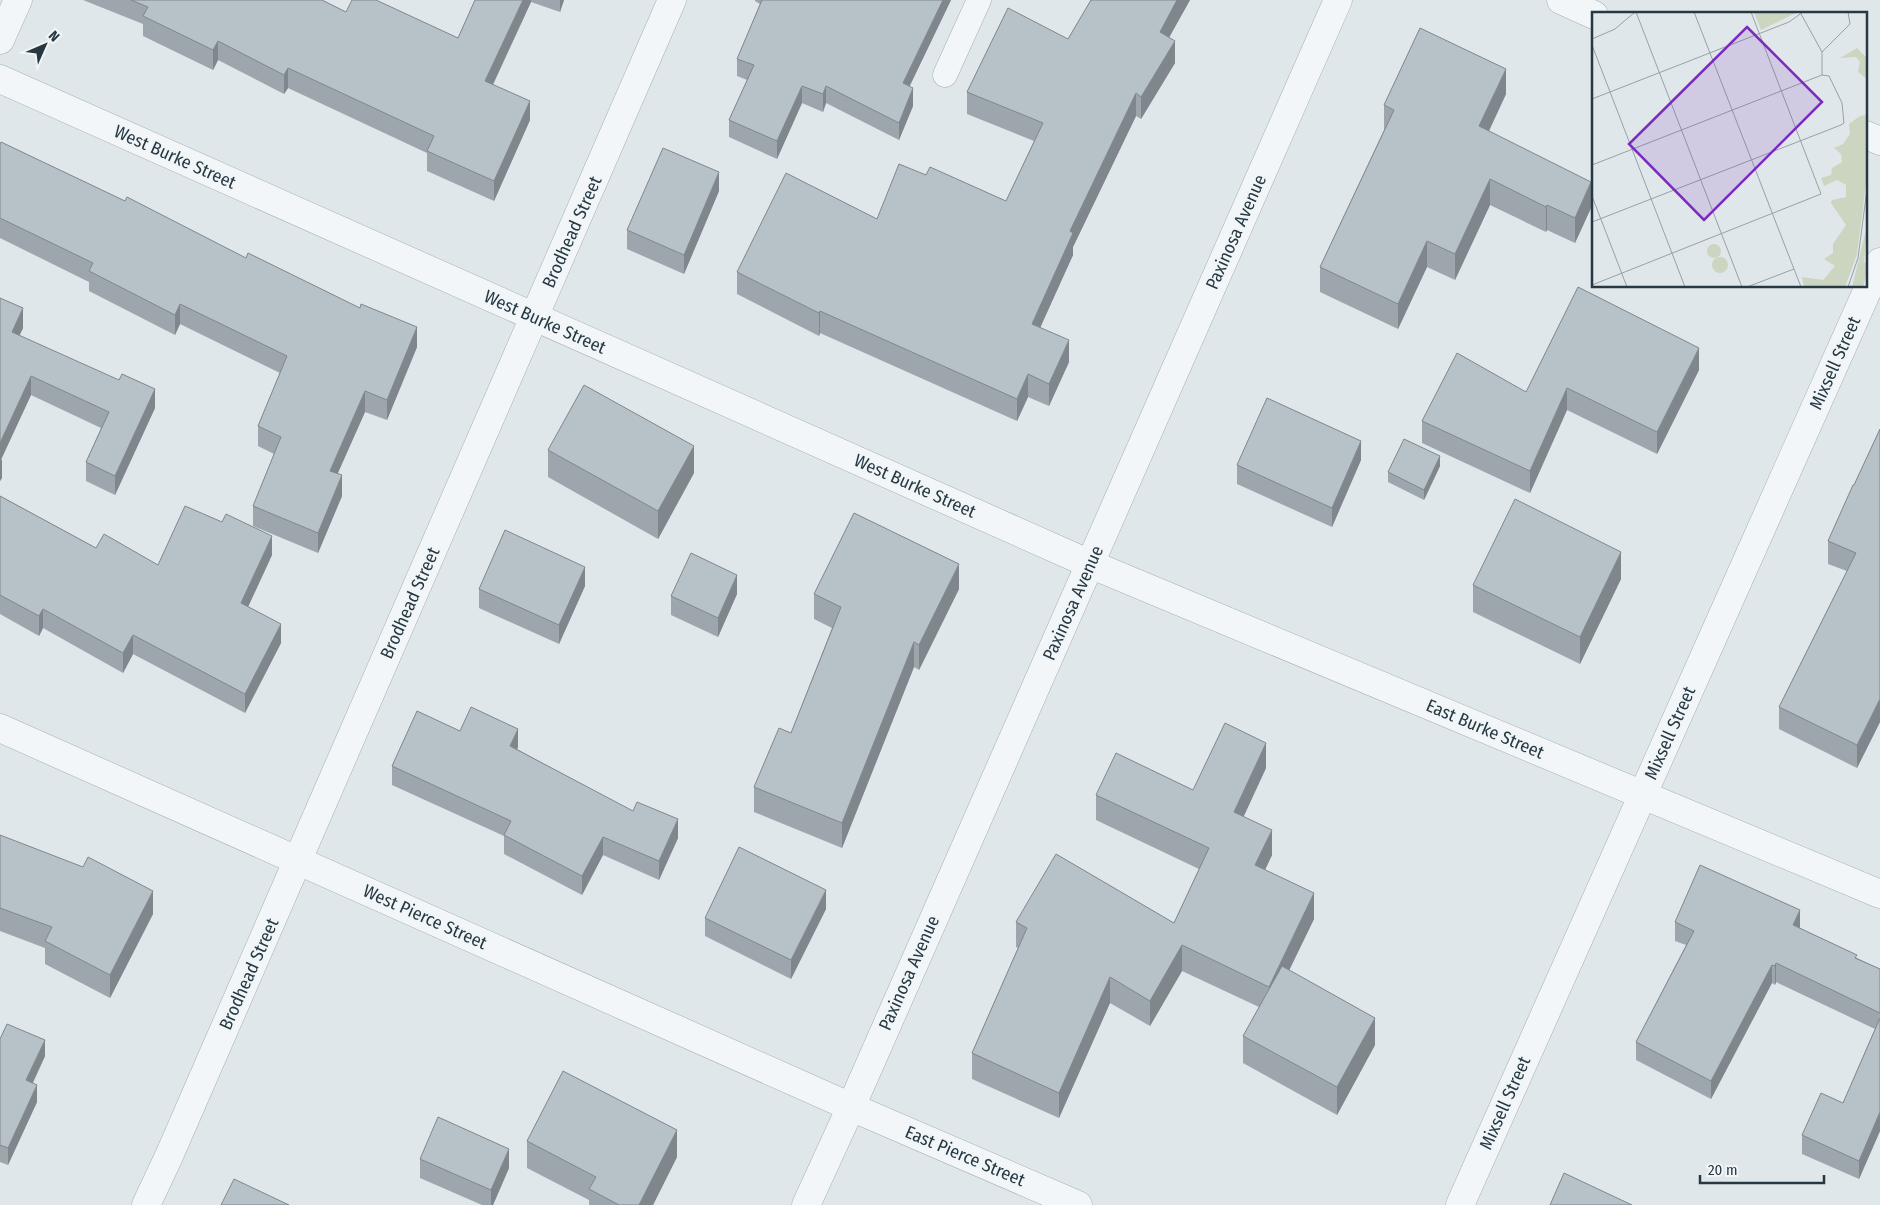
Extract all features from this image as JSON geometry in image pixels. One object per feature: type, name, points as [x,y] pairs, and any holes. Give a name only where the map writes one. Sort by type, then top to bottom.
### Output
[{"type":"street","points":[[0,40],[18,0]]},
{"type":"street","name":"Brodhead Street","points":[[146,1205],[298,861],[672,0]]},
{"type":"street","name":"Paxinosa Avenue","points":[[806,1205],[851,1107],[1338,0]]},
{"type":"street","points":[[1560,0],[1592,14]]},
{"type":"street","name":"West Burke Street","points":[[0,79],[1090,564]]},
{"type":"street","points":[[1868,136],[1880,141]]},
{"type":"street","name":"Mixsell Street","points":[[1460,1205],[1880,262]]},
{"type":"street","name":"East Burke Street","points":[[1090,564],[1880,894]]},
{"type":"street","name":"West Pierce Street","points":[[0,728],[851,1107]]},
{"type":"street","name":"East Pierce Street","points":[[851,1107],[1078,1205]]},
{"type":"lane","points":[[945,75],[979,0]]},
{"type":"building","points":[[131,0],[322,0],[346,12],[352,0],[376,0],[458,38],[475,0],[523,0],[485,81],[530,101],[494,181],[427,151],[434,136],[288,68],[284,75],[218,41],[213,50],[143,16],[148,7]]},
{"type":"building","points":[[762,0],[943,0],[903,83],[913,88],[899,123],[826,86],[823,94],[802,86],[777,141],[729,120],[754,65],[737,59]]},
{"type":"building","points":[[1091,0],[1177,0],[1160,32],[1175,41],[1141,97],[1136,93],[1070,231],[1073,233],[1032,324],[1069,340],[1049,384],[1028,374],[1017,399],[820,311],[819,313],[737,272],[786,173],[877,219],[899,164],[926,175],[930,167],[1006,201],[1043,123],[967,92],[1008,8],[1068,39]]},
{"type":"building","points":[[1420,28],[1506,69],[1479,126],[1591,182],[1575,218],[1547,205],[1546,207],[1490,179],[1455,254],[1427,241],[1398,304],[1320,267],[1394,110],[1384,105]]},
{"type":"building","points":[[1,142],[125,201],[127,197],[246,258],[248,253],[360,308],[361,304],[417,327],[387,400],[365,391],[330,471],[342,475],[318,533],[253,506],[281,437],[258,426],[287,356],[180,304],[175,315],[89,271],[93,263],[0,218]]},
{"type":"building","points":[[663,148],[719,172],[684,255],[627,230]]},
{"type":"building","points":[[1578,287],[1699,348],[1657,432],[1567,388],[1530,471],[1422,421],[1457,353],[1526,392]]},
{"type":"building","points":[[0,298],[23,308],[12,332],[119,380],[122,374],[155,389],[115,476],[86,462],[109,412],[31,376],[0,443]]},
{"type":"building","points":[[584,385],[694,446],[658,511],[548,450]]},
{"type":"building","points":[[1267,398],[1361,441],[1332,508],[1237,465]]},
{"type":"building","points":[[1880,429],[1880,699],[1857,745],[1779,707],[1856,553],[1828,541]]},
{"type":"building","points":[[1404,439],[1440,456],[1424,490],[1388,472]]},
{"type":"building","points":[[0,496],[96,548],[104,534],[158,565],[185,506],[222,522],[226,514],[272,536],[241,603],[281,624],[245,694],[133,635],[123,653],[43,609],[39,616],[0,595]]},
{"type":"building","points":[[1515,499],[1621,552],[1580,637],[1473,585]]},
{"type":"building","points":[[854,513],[959,564],[919,645],[914,642],[842,823],[754,787],[779,728],[791,733],[841,607],[814,594]]},
{"type":"building","points":[[505,530],[585,567],[559,625],[479,589]]},
{"type":"building","points":[[691,553],[737,575],[718,618],[671,596]]},
{"type":"building","points":[[471,707],[518,729],[510,746],[633,811],[637,802],[678,819],[659,861],[603,837],[582,876],[504,835],[511,821],[392,766],[417,711],[460,731]]},
{"type":"building","points":[[1225,723],[1266,743],[1234,812],[1272,830],[1255,865],[1314,893],[1269,987],[1182,945],[1150,1001],[1110,977],[1059,1093],[972,1053],[1027,928],[1016,922],[1056,854],[1174,923],[1209,848],[1096,795],[1116,753],[1193,790]]},
{"type":"building","points":[[0,835],[83,867],[88,857],[153,891],[110,975],[45,941],[52,927],[0,908]]},
{"type":"building","points":[[739,847],[826,890],[791,960],[705,918]]},
{"type":"building","points":[[1700,865],[1800,910],[1793,925],[1857,955],[1855,958],[1880,969],[1880,1013],[1776,963],[1775,966],[1772,965],[1711,1081],[1636,1042],[1694,931],[1675,922]]},
{"type":"building","points":[[1282,966],[1375,1018],[1337,1087],[1243,1036]]},
{"type":"building","points":[[1880,1018],[1880,1112],[1859,1161],[1802,1135],[1821,1093],[1843,1103]]},
{"type":"building","points":[[7,1024],[45,1040],[26,1080],[37,1085],[8,1148],[0,1145],[0,1039]]},
{"type":"building","points":[[563,1071],[677,1130],[639,1205],[619,1205],[589,1189],[596,1177],[527,1141]]},
{"type":"building","points":[[438,1117],[509,1149],[491,1190],[420,1159]]},
{"type":"building","points":[[1564,1173],[1632,1205],[1550,1205]]},
{"type":"building","points":[[234,1179],[289,1205],[221,1205]]}]
